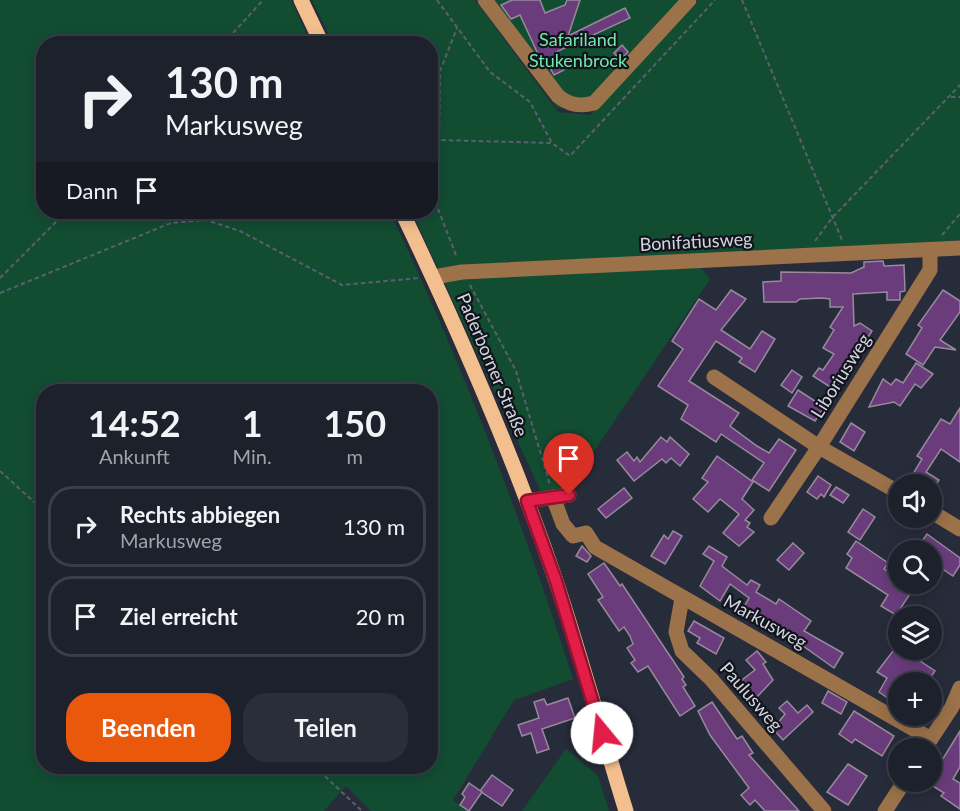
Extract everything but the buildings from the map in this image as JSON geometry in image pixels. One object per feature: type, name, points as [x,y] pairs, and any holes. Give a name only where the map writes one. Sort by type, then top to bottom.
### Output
[{"type":"main road","points":[[301,0],[318,36]]},
{"type":"main road","name":"Paderborner Straße","points":[[405,219],[434,277],[527,501],[556,581],[626,811]]},
{"type":"street","points":[[485,0],[558,96],[566,102],[585,106],[594,103],[689,0]]},
{"type":"street","name":"Bonifatiusweg","points":[[434,277],[462,272],[715,262],[805,255],[960,248]]},
{"type":"street","name":"Liboriusweg","points":[[771,518],[819,447],[930,270],[930,250]]},
{"type":"street","points":[[714,377],[819,447],[888,486]]},
{"type":"street","points":[[527,501],[561,496]]},
{"type":"street","name":"Markusweg","points":[[561,496],[563,524],[573,536],[586,533],[595,547],[918,738]]},
{"type":"street","points":[[942,518],[960,529]]},
{"type":"street","name":"Paulusweg","points":[[682,598],[677,610],[676,632],[682,651],[711,679],[824,811]]},
{"type":"street","points":[[932,738],[952,707],[960,688]]},
{"type":"street","points":[[885,811],[897,792]]},
{"type":"path","points":[[230,36],[263,0]]},
{"type":"path","points":[[437,0],[490,72],[531,102],[552,143]]},
{"type":"path","points":[[742,0],[848,253]]},
{"type":"path","points":[[439,140],[440,70],[457,28]]},
{"type":"path","points":[[805,255],[832,218],[960,85]]},
{"type":"path","points":[[950,97],[960,97]]},
{"type":"path","points":[[438,209],[462,272],[516,371],[561,496]]},
{"type":"path","points":[[930,250],[960,214]]},
{"type":"path","points":[[0,278],[59,219]]},
{"type":"path","points":[[0,292],[171,224],[206,220],[240,231],[342,285],[434,277]]},
{"type":"path","points":[[0,471],[36,505]]},
{"type":"path","points":[[323,774],[362,811]]},
{"type":"green space","points":[[0,0],[291,0],[308,36],[36,36],[36,219],[393,219],[466,384],[512,502],[573,679],[514,700],[453,800],[468,811],[371,811],[346,786],[324,811],[0,811]]},
{"type":"green space","points":[[312,0],[475,0],[558,112],[590,115],[699,0],[960,0],[960,240],[692,257],[710,279],[570,487],[542,494],[415,219],[438,219],[438,36],[330,36]]},
{"type":"green space","name":"Safariland Stukenbrock","points":[[479,0],[693,0],[590,111],[557,108]]},
{"type":"green space","points":[[566,749],[598,776],[609,811],[522,811]]},
{"type":"route","points":[[569,495],[527,501],[556,581],[602,733]]}]
